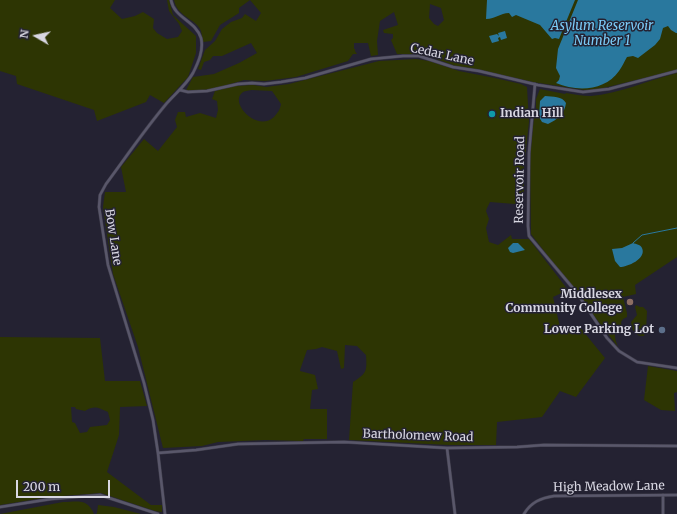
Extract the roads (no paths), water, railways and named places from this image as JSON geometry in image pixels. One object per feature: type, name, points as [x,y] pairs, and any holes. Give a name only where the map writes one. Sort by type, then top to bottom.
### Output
[{"type":"street","name":"Bow Lane","points":[[165,514],[153,420],[144,383],[108,265],[99,207],[100,195],[106,184],[167,103],[180,90],[193,72],[198,60],[202,47],[200,37],[195,27],[178,13],[171,0]]},
{"type":"street","name":"Cedar Lane","points":[[180,90],[188,92],[207,91],[238,84],[264,84],[281,82],[309,77],[371,59],[403,56],[419,56],[446,65],[535,84],[573,91],[590,92],[677,71]]},
{"type":"street","name":"Reservoir Road","points":[[535,84],[529,153],[529,236],[577,293],[607,338],[619,352],[637,362],[677,368]]},
{"type":"street","name":"Bartholomew Road","points":[[158,453],[256,443],[350,442],[447,448],[551,445],[677,446]]},
{"type":"street","points":[[447,448],[455,514]]},
{"type":"street","points":[[0,507],[51,499],[100,495],[158,514]]},
{"type":"street","name":"High Meadow Lane","points":[[524,514],[531,505],[539,500],[554,496],[677,496]]},
{"type":"street","points":[[663,496],[663,514]]},
{"type":"water","name":"Asylum Reservoir Number 1","points":[[487,0],[575,0],[559,39],[552,39],[540,25],[516,15],[512,17],[509,13],[506,13],[486,19]]},
{"type":"water","name":"Asylum Reservoir Number 1","points":[[578,0],[677,0],[677,33],[671,30],[668,26],[663,28],[660,39],[655,45],[638,58],[633,56],[627,57],[619,71],[606,83],[590,88],[573,88],[564,86],[556,83],[560,76],[556,68],[558,49]]},
{"type":"water","points":[[505,31],[507,38],[501,40],[500,37],[498,38],[499,41],[492,43],[489,36],[497,34],[499,36],[498,33]]},
{"type":"water","points":[[545,96],[560,98],[566,103],[560,116],[548,124],[542,122],[539,117],[540,101]]},
{"type":"water","points":[[513,243],[518,243],[525,250],[513,253],[510,252],[508,248]]},
{"type":"water","points":[[633,243],[641,247],[643,252],[642,256],[636,262],[620,267],[615,261],[612,249],[622,248]]},
{"type":"waterway","points":[[633,243],[642,235],[677,228]]},
{"type":"place","name":"Indian Hill","points":[[492,114]]},
{"type":"place","name":"Middlesex Community College","points":[[630,302]]},
{"type":"place","name":"Lower Parking Lot","points":[[662,330]]}]
